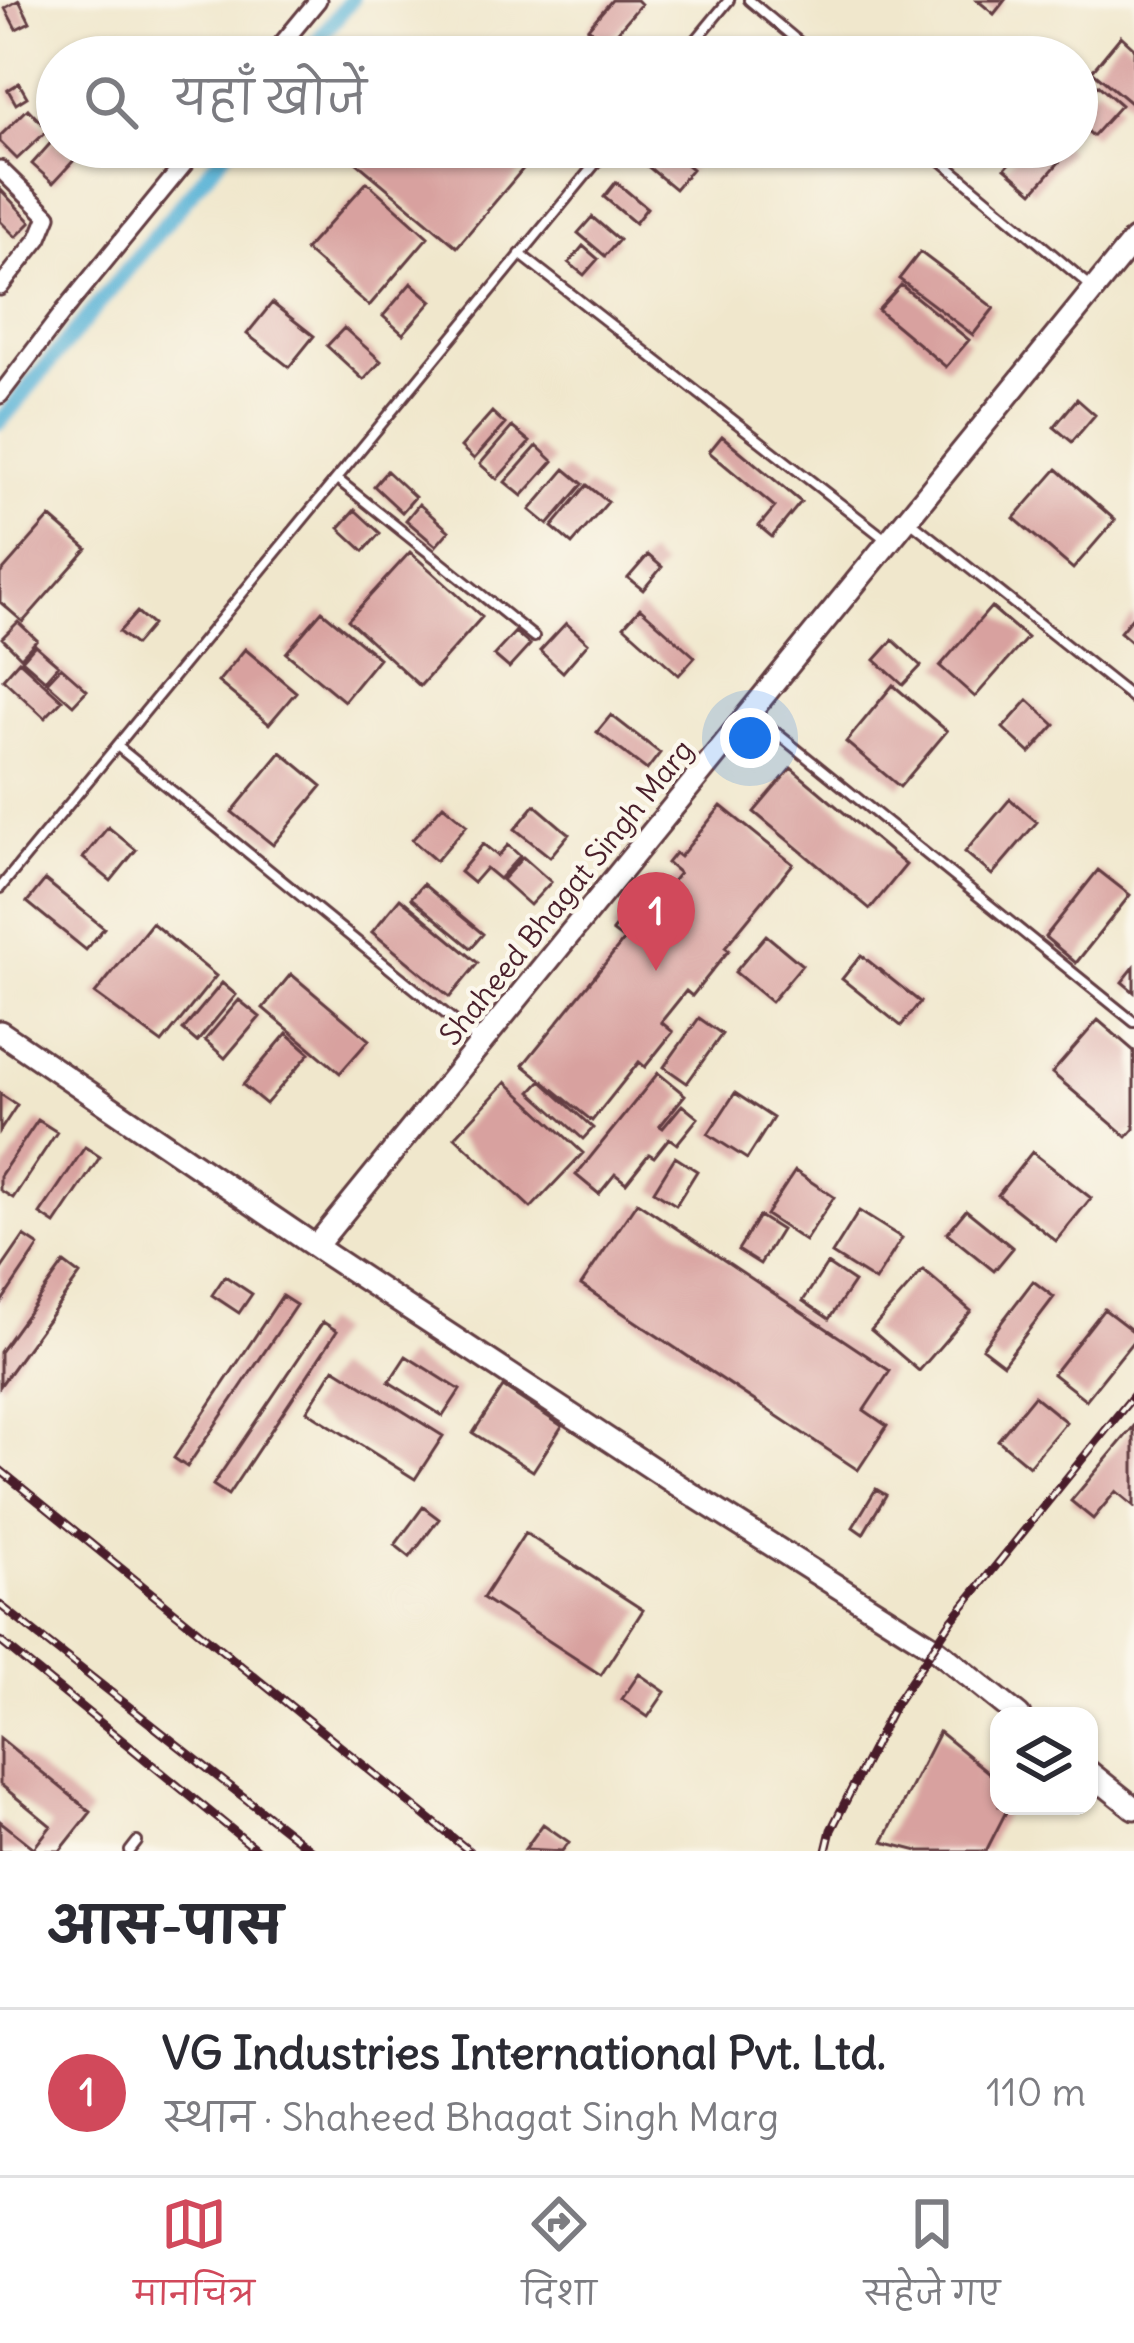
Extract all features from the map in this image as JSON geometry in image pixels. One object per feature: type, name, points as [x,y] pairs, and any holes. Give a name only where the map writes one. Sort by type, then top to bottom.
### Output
[{"type":"street","points":[[288,36],[318,0]]},
{"type":"street","points":[[0,395],[181,168]]},
{"type":"street","points":[[0,169],[48,216],[39,238],[0,287]]},
{"type":"street","name":"Shaheed Bhagat Singh Marg","points":[[316,1246],[1134,240]]},
{"type":"street","points":[[0,1032],[316,1246],[933,1648],[1008,1707]]},
{"type":"street","points":[[1098,1779],[1134,1808]]},
{"type":"lane","points":[[699,36],[729,0]]},
{"type":"lane","points":[[749,0],[792,36]]},
{"type":"lane","points":[[0,888],[591,168]]},
{"type":"lane","points":[[950,168],[1094,289]]},
{"type":"lane","points":[[520,254],[889,542]]},
{"type":"lane","points":[[337,478],[534,637]]},
{"type":"lane","points":[[908,519],[1134,699]]},
{"type":"lane","points":[[751,712],[1134,1022]]},
{"type":"lane","points":[[117,746],[482,1043]]},
{"type":"lane","points":[[130,1851],[137,1842]]},
{"type":"building","points":[[19,0],[30,22],[16,29],[5,8]]},
{"type":"building","points":[[612,0],[641,4],[614,36],[598,36],[588,28]]},
{"type":"building","points":[[977,0],[1005,0],[994,14]]},
{"type":"building","points":[[1121,36],[1134,48],[1134,106],[1098,76],[1098,64]]},
{"type":"building","points":[[19,83],[27,97],[16,104],[8,90]]},
{"type":"building","points":[[1098,85],[1121,105],[1098,130]]},
{"type":"building","points":[[28,109],[36,117],[36,141],[17,159],[0,136]]},
{"type":"building","points":[[36,168],[67,168],[53,183]]},
{"type":"building","points":[[363,168],[524,168],[457,247]]},
{"type":"building","points":[[650,168],[691,168],[675,189]]},
{"type":"building","points":[[1005,168],[1054,168],[1033,192]]},
{"type":"building","points":[[367,182],[428,237],[369,306],[305,250]]},
{"type":"building","points":[[616,182],[647,208],[635,223],[604,197]]},
{"type":"building","points":[[0,189],[31,222],[16,237],[0,221]]},
{"type":"building","points":[[592,217],[619,240],[605,256],[578,233]]},
{"type":"building","points":[[583,246],[598,259],[584,275],[569,263]]},
{"type":"building","points":[[920,252],[994,308],[973,335],[899,279]]},
{"type":"building","points":[[411,283],[432,301],[403,334],[383,316]]},
{"type":"building","points":[[901,285],[969,340],[946,367],[878,310]]},
{"type":"building","points":[[272,303],[314,336],[289,367],[247,334]]},
{"type":"building","points":[[344,328],[381,361],[364,380],[327,346]]},
{"type":"building","points":[[1077,399],[1095,415],[1072,442],[1054,427]]},
{"type":"building","points":[[492,412],[505,424],[474,459],[461,447]]},
{"type":"building","points":[[512,427],[530,442],[497,479],[480,464]]},
{"type":"building","points":[[722,436],[801,502],[772,537],[759,526],[775,507],[709,452]]},
{"type":"building","points":[[537,446],[553,461],[522,496],[505,482]]},
{"type":"building","points":[[565,469],[583,484],[548,525],[530,510]]},
{"type":"building","points":[[1057,469],[1115,520],[1073,569],[1014,518]]},
{"type":"building","points":[[387,471],[415,497],[402,512],[374,486]]},
{"type":"building","points":[[587,485],[608,502],[572,544],[552,527]]},
{"type":"building","points":[[419,504],[449,531],[436,546],[406,520]]},
{"type":"building","points":[[355,510],[380,533],[364,551],[339,528]]},
{"type":"building","points":[[50,517],[87,549],[23,622],[0,602],[0,574]]},
{"type":"building","points":[[410,552],[482,617],[420,686],[348,620]]},
{"type":"building","points":[[648,555],[662,567],[643,590],[628,578]]},
{"type":"building","points":[[991,607],[1027,638],[975,697],[940,666]]},
{"type":"building","points":[[640,608],[695,657],[679,675],[624,626]]},
{"type":"building","points":[[322,611],[379,658],[344,701],[286,653]]},
{"type":"building","points":[[137,612],[152,625],[135,645],[119,632]]},
{"type":"building","points":[[1134,615],[1134,644],[1120,632]]},
{"type":"building","points":[[18,622],[37,640],[21,657],[2,638]]},
{"type":"building","points":[[566,623],[588,643],[563,672],[540,651]]},
{"type":"building","points":[[515,632],[530,645],[509,668],[494,655]]},
{"type":"building","points":[[893,640],[921,666],[903,685],[875,660]]},
{"type":"building","points":[[35,645],[58,665],[45,680],[22,660]]},
{"type":"building","points":[[245,649],[296,692],[269,724],[218,682]]},
{"type":"building","points":[[19,661],[62,700],[45,718],[3,679]]},
{"type":"building","points":[[61,667],[87,690],[73,705],[47,682]]},
{"type":"building","points":[[893,685],[947,731],[900,787],[846,742]]},
{"type":"building","points":[[1028,700],[1055,725],[1030,753],[1003,728]]},
{"type":"building","points":[[611,715],[660,753],[647,770],[597,732]]},
{"type":"building","points":[[281,752],[322,786],[273,845],[232,812]]},
{"type":"building","points":[[791,768],[906,865],[870,909],[754,812]]},
{"type":"building","points":[[1010,799],[1037,822],[992,875],[965,852]]},
{"type":"building","points":[[443,805],[467,825],[436,861],[412,840]]},
{"type":"building","points":[[535,805],[569,834],[550,857],[515,829]]},
{"type":"building","points":[[721,806],[793,864],[692,996],[686,991],[661,1022],[673,1032],[645,1067],[639,1062],[592,1121],[523,1065],[624,940],[612,931],[637,900],[649,910],[679,873],[667,863],[675,853],[680,857]]},
{"type":"building","points":[[108,827],[136,850],[111,881],[83,858]]},
{"type":"building","points":[[483,844],[498,856],[508,845],[520,856],[499,879],[486,868],[473,883],[460,872]]},
{"type":"building","points":[[523,857],[551,882],[530,905],[502,880]]},
{"type":"building","points":[[1098,870],[1130,895],[1076,963],[1045,937]]},
{"type":"building","points":[[45,880],[104,928],[86,950],[27,902]]},
{"type":"building","points":[[423,884],[483,934],[471,948],[411,898]]},
{"type":"building","points":[[400,898],[478,963],[450,997],[372,932]]},
{"type":"building","points":[[152,923],[216,976],[162,1043],[95,994]]},
{"type":"building","points":[[766,935],[802,965],[771,1002],[735,972]]},
{"type":"building","points":[[861,955],[920,1002],[901,1026],[842,979]]},
{"type":"building","points":[[1134,967],[1134,992],[1122,982]]},
{"type":"building","points":[[291,974],[369,1040],[340,1073],[263,1008]]},
{"type":"building","points":[[222,983],[236,995],[197,1042],[183,1030]]},
{"type":"building","points":[[239,1000],[260,1017],[225,1058],[205,1040]]},
{"type":"building","points":[[699,1018],[722,1034],[687,1083],[664,1067]]},
{"type":"building","points":[[1098,1020],[1134,1051],[1134,1129],[1127,1137],[1052,1073]]},
{"type":"building","points":[[287,1033],[310,1053],[266,1104],[243,1085]]},
{"type":"building","points":[[658,1073],[685,1095],[660,1126],[682,1105],[698,1118],[677,1144],[669,1138],[626,1183],[615,1174],[599,1194],[576,1175]]},
{"type":"building","points":[[541,1081],[593,1128],[583,1139],[531,1092]]},
{"type":"building","points":[[506,1082],[583,1153],[531,1208],[455,1137]]},
{"type":"building","points":[[735,1093],[773,1118],[747,1159],[708,1134]]},
{"type":"building","points":[[0,1094],[17,1105],[0,1131]]},
{"type":"building","points":[[38,1120],[57,1132],[13,1198],[0,1190],[0,1176]]},
{"type":"building","points":[[85,1147],[100,1157],[55,1224],[40,1214]]},
{"type":"building","points":[[1032,1152],[1091,1198],[1056,1241],[998,1195]]},
{"type":"building","points":[[675,1157],[697,1171],[676,1205],[654,1191]]},
{"type":"building","points":[[795,1171],[834,1197],[805,1241],[766,1215]]},
{"type":"building","points":[[637,1202],[890,1371],[864,1410],[887,1426],[858,1470],[581,1285]]},
{"type":"building","points":[[966,1210],[1013,1248],[994,1271],[947,1233]]},
{"type":"building","points":[[859,1211],[902,1238],[875,1281],[832,1254]]},
{"type":"building","points":[[759,1216],[781,1230],[760,1264],[738,1250]]},
{"type":"building","points":[[24,1236],[39,1246],[0,1304],[0,1271]]},
{"type":"building","points":[[64,1263],[80,1275],[0,1386],[0,1352]]},
{"type":"building","points":[[827,1264],[854,1282],[829,1319],[803,1301]]},
{"type":"building","points":[[923,1270],[971,1311],[919,1371],[871,1330]]},
{"type":"building","points":[[225,1276],[252,1294],[239,1313],[212,1295]]},
{"type":"building","points":[[1033,1281],[1054,1297],[1003,1364],[982,1348]]},
{"type":"building","points":[[282,1296],[296,1305],[187,1467],[174,1458]]},
{"type":"building","points":[[1104,1309],[1134,1332],[1134,1340],[1086,1400],[1053,1374]]},
{"type":"building","points":[[323,1322],[337,1331],[228,1495],[213,1485]]},
{"type":"building","points":[[406,1356],[460,1390],[443,1416],[389,1382]]},
{"type":"building","points":[[334,1368],[443,1436],[415,1479],[307,1411]]},
{"type":"building","points":[[503,1387],[562,1426],[533,1471],[473,1433]]},
{"type":"building","points":[[1034,1396],[1066,1422],[1029,1466],[998,1440]]},
{"type":"building","points":[[1134,1426],[1134,1506],[1116,1491],[1093,1519],[1071,1501]]},
{"type":"building","points":[[876,1489],[886,1495],[863,1534],[853,1527]]},
{"type":"building","points":[[423,1507],[439,1519],[410,1557],[395,1545]]},
{"type":"building","points":[[525,1533],[643,1610],[601,1675],[483,1598]]},
{"type":"building","points":[[639,1674],[665,1692],[648,1717],[622,1699]]},
{"type":"building","points":[[939,1732],[990,1774],[990,1815],[1004,1815],[986,1851],[918,1851],[883,1842]]},
{"type":"building","points":[[0,1738],[91,1812],[60,1851],[0,1851],[0,1821],[34,1848],[51,1826],[0,1784]]},
{"type":"building","points":[[543,1824],[569,1842],[562,1851],[525,1849]]},
{"type":"waterway","points":[[321,36],[351,0]]},
{"type":"waterway","points":[[0,422],[212,168]]},
{"type":"railway","points":[[826,1851],[831,1830],[894,1706],[952,1620],[1134,1395]]},
{"type":"railway","points":[[0,1470],[469,1851]]},
{"type":"railway","points":[[0,1605],[312,1851]]},
{"type":"railway","points":[[0,1641],[258,1851]]},
{"type":"place","name":"VG Industries International Pvt. Ltd.","points":[[656,971]]}]
